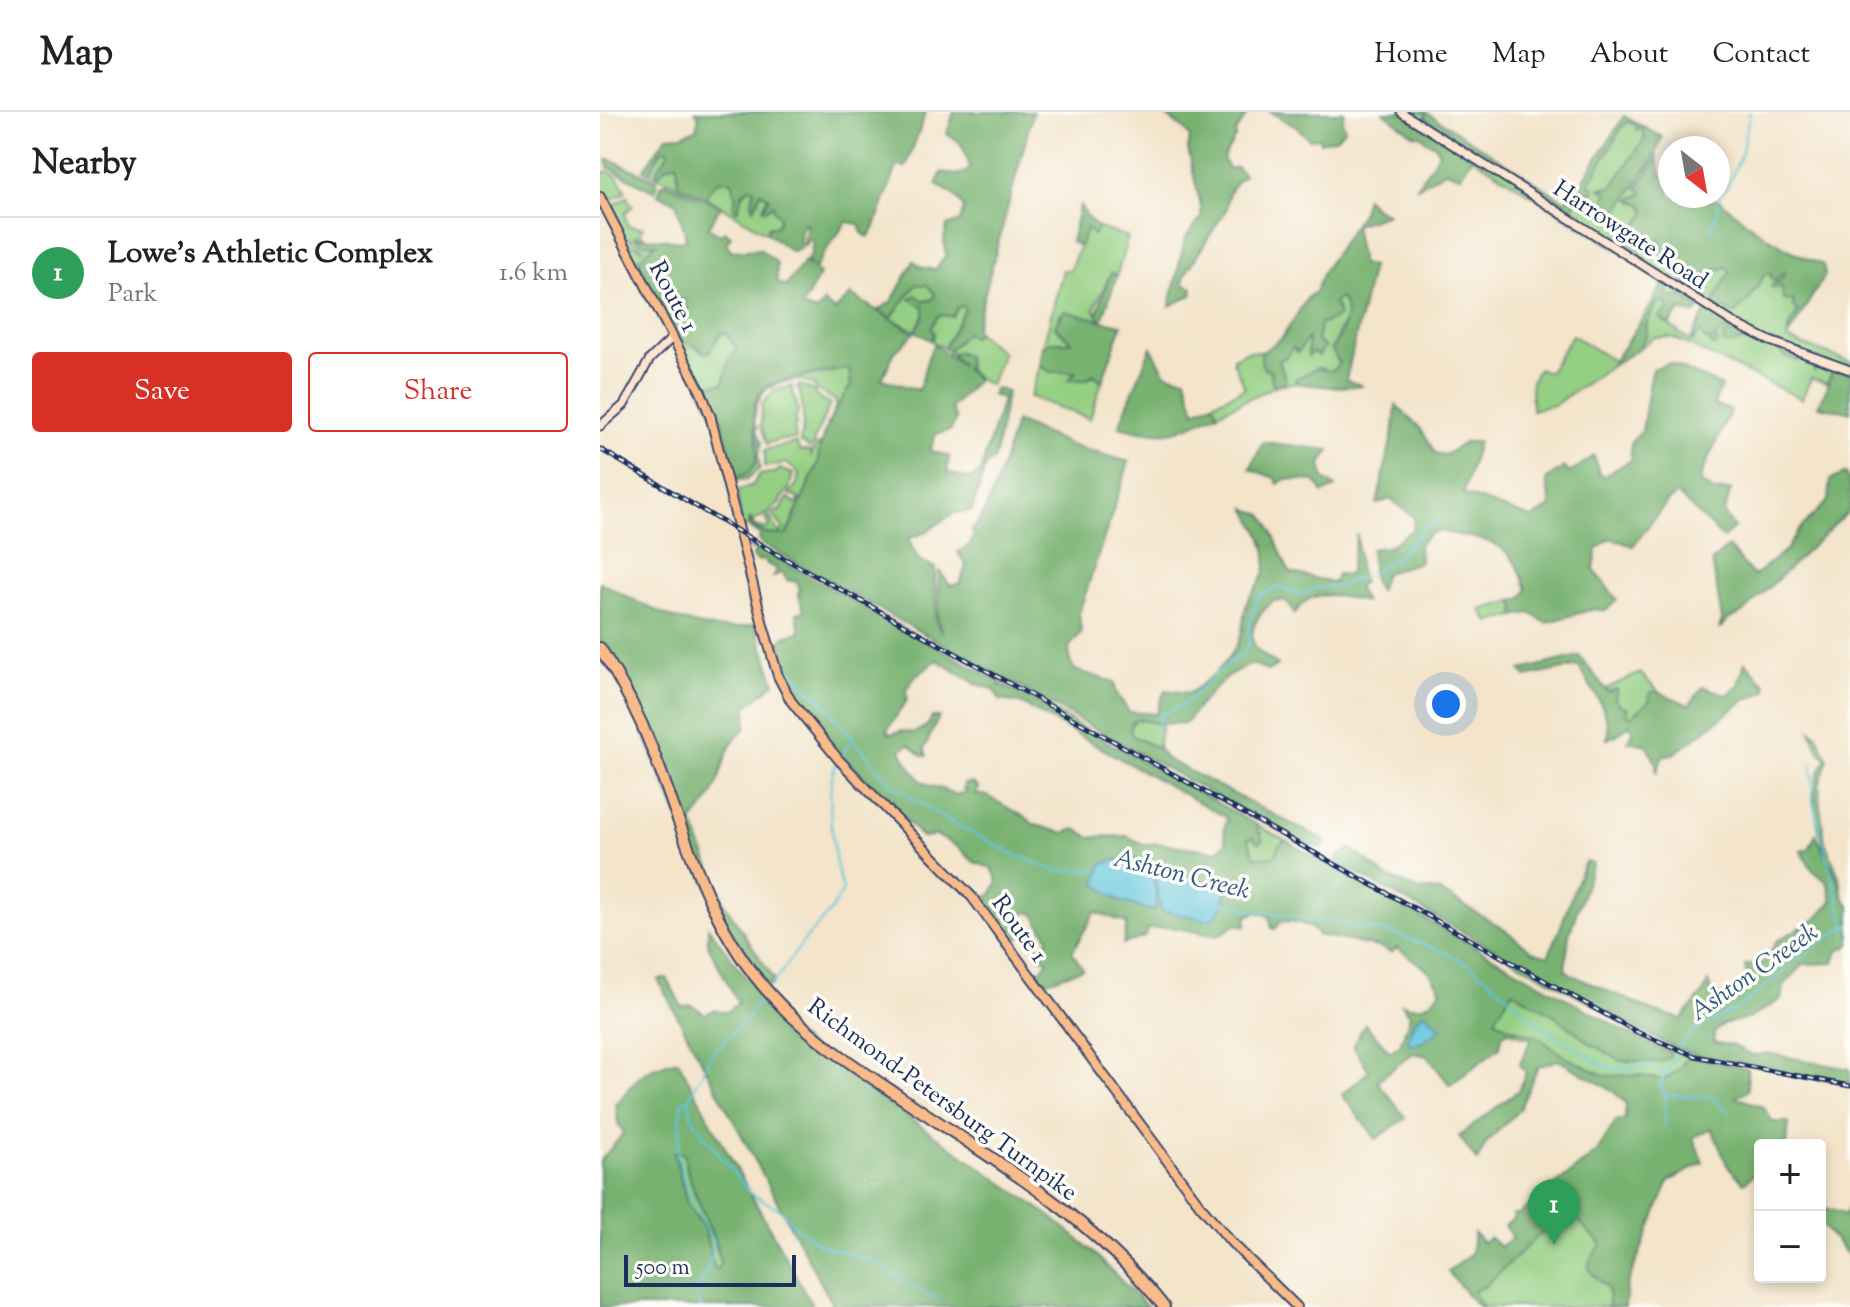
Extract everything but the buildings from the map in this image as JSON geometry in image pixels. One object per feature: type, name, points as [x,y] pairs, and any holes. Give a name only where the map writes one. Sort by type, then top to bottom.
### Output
[{"type":"highway","name":"Richmond-Petersburg Turnpike","points":[[600,648],[627,694],[649,742],[710,905],[731,942],[768,991],[793,1018],[835,1053],[1021,1178],[1079,1222],[1127,1265],[1164,1307]]},
{"type":"highway","name":"Richmond-Petersburg Turnpike","points":[[600,660],[644,747],[702,901],[731,953],[763,996],[826,1054],[1062,1216],[1107,1255],[1156,1307]]},
{"type":"main road","name":"Harrowgate Road","points":[[1401,112],[1734,323],[1770,341],[1850,370]]},
{"type":"main road","name":"Route 1","points":[[600,197],[710,415],[778,676],[791,701],[839,760],[972,897],[1200,1205],[1231,1242],[1297,1307]]},
{"type":"main road","points":[[600,426],[624,405],[650,359],[673,337]]},
{"type":"green space","points":[[695,112],[926,112],[906,167],[897,166],[874,229],[868,237],[862,233],[859,224],[846,222],[816,268],[806,261],[811,254],[813,240],[803,246],[806,223],[801,230],[799,249],[791,251],[767,233],[768,227],[777,226],[780,216],[773,205],[766,210],[763,208],[769,198],[761,192],[754,209],[754,189],[743,192],[737,211],[733,207],[736,196],[732,181],[716,183],[706,197],[678,185],[677,163],[665,167],[659,175],[656,173],[668,148],[660,151],[649,173],[643,170],[667,136],[696,129],[699,116]]},
{"type":"green space","points":[[954,112],[1033,112],[975,330],[978,333],[972,337],[966,333],[948,351],[945,346],[965,309],[958,307],[953,316],[939,315],[931,328],[934,332],[932,341],[915,331],[924,316],[924,307],[910,299],[916,295],[924,301],[932,300],[935,294],[927,285],[916,285],[891,318],[878,310],[892,301],[914,261],[921,267],[935,270],[946,255],[944,239],[947,226],[960,221],[964,207],[952,193],[936,185],[942,172],[956,175],[967,172],[970,167],[960,143],[947,134]]},
{"type":"green space","points":[[1161,112],[1249,112],[1223,158],[1228,169],[1237,167],[1244,175],[1231,189],[1227,208],[1185,275],[1183,284],[1193,288],[1192,295],[1170,306],[1185,239],[1201,218],[1201,207],[1188,149],[1190,138],[1186,131]]},
{"type":"green space","points":[[1270,112],[1344,112],[1342,122],[1345,128],[1336,138],[1320,142],[1319,138],[1309,139],[1298,128]]},
{"type":"green space","points":[[1383,112],[1419,112],[1414,119],[1473,157],[1460,176],[1445,171],[1416,188],[1439,153],[1435,145],[1413,134]]},
{"type":"green space","points":[[1419,112],[1426,112],[1425,118],[1570,209],[1584,192],[1592,193],[1594,187],[1588,184],[1622,127],[1627,122],[1642,126],[1645,138],[1612,187],[1603,187],[1609,192],[1610,213],[1614,217],[1656,154],[1657,159],[1648,170],[1642,195],[1633,197],[1632,201],[1642,204],[1646,213],[1627,243],[1630,248],[1634,247],[1638,252],[1647,233],[1652,243],[1660,239],[1665,253],[1677,259],[1679,273],[1689,268],[1699,272],[1700,276],[1727,267],[1730,272],[1714,304],[1749,300],[1765,274],[1770,274],[1773,280],[1785,271],[1781,280],[1775,282],[1783,290],[1783,300],[1794,300],[1798,311],[1787,339],[1850,362],[1850,374],[1780,349],[1786,357],[1798,361],[1803,358],[1807,365],[1814,368],[1814,373],[1818,365],[1832,371],[1827,383],[1811,378],[1802,399],[1672,337],[1653,338],[1638,349],[1647,334],[1647,321],[1658,303],[1665,302],[1670,309],[1660,318],[1690,341],[1695,341],[1695,336],[1701,333],[1713,346],[1718,343],[1714,338],[1728,327],[1729,333],[1723,337],[1734,345],[1738,340],[1740,342],[1746,331],[1702,304],[1700,308],[1683,295],[1673,298],[1666,295],[1669,289],[1665,280],[1414,120]]},
{"type":"green space","points":[[1426,112],[1565,201],[1571,193],[1574,195],[1624,116],[1660,136],[1656,154],[1614,217],[1601,207],[1608,192],[1599,189],[1612,187],[1645,138],[1642,127],[1638,131],[1637,125],[1627,122],[1622,127],[1589,184],[1594,191],[1579,196],[1570,210],[1425,118]]},
{"type":"green space","points":[[664,147],[670,150],[663,169],[678,163],[678,185],[649,173],[653,161]]},
{"type":"green space","points":[[609,159],[657,180],[655,192],[608,167]]},
{"type":"green space","points":[[1657,159],[1658,208],[1729,208],[1768,237],[1823,265],[1825,275],[1789,335],[1789,328],[1798,311],[1793,306],[1794,301],[1783,300],[1782,287],[1771,286],[1781,280],[1785,271],[1773,281],[1770,274],[1765,274],[1749,300],[1734,314],[1713,307],[1730,272],[1727,267],[1702,277],[1699,272],[1687,268],[1673,274],[1678,261],[1666,253],[1660,239],[1654,244],[1645,234],[1642,251],[1638,252],[1627,245],[1646,213],[1642,204],[1630,199],[1642,194],[1637,188]]},
{"type":"green space","points":[[608,171],[617,176],[626,192],[608,201],[600,189],[600,174]]},
{"type":"green space","points":[[723,179],[732,181],[736,193],[733,205],[739,209],[740,198],[749,188],[754,189],[756,206],[760,192],[768,196],[765,203],[773,205],[780,216],[777,226],[770,226],[767,233],[706,197],[711,186]]},
{"type":"green space","points":[[662,184],[721,206],[708,228],[720,235],[724,231],[731,236],[726,244],[732,251],[760,249],[777,263],[777,282],[786,286],[804,262],[820,274],[802,307],[816,312],[824,302],[834,311],[851,295],[914,333],[894,353],[882,379],[918,390],[934,344],[963,367],[951,354],[966,355],[968,365],[965,369],[977,380],[951,408],[956,419],[951,430],[936,434],[930,451],[949,456],[947,472],[970,479],[980,473],[1003,398],[992,395],[995,388],[1007,392],[995,456],[986,465],[972,511],[954,513],[926,532],[908,539],[918,559],[935,568],[936,622],[942,633],[938,621],[939,571],[951,586],[960,583],[966,566],[958,552],[972,541],[972,530],[992,494],[1016,421],[1073,446],[1129,462],[1079,613],[1081,633],[1069,647],[1070,662],[1075,670],[1114,682],[1116,692],[1129,712],[1156,714],[1165,690],[1190,693],[1217,671],[1234,650],[1242,633],[1246,605],[1262,579],[1266,560],[1263,542],[1246,508],[1263,515],[1289,572],[1334,583],[1337,574],[1349,575],[1357,534],[1363,582],[1357,587],[1365,602],[1346,597],[1317,596],[1301,605],[1295,614],[1286,601],[1273,601],[1259,616],[1252,635],[1258,650],[1278,665],[1267,671],[1255,665],[1236,671],[1216,687],[1186,723],[1162,724],[1137,719],[1130,731],[1134,737],[1158,748],[1166,759],[1325,841],[1322,848],[1299,842],[762,544],[760,534],[750,529],[748,520],[751,519],[751,526],[766,534],[787,535],[818,463],[829,422],[851,386],[849,369],[791,378],[765,387],[757,398],[754,410],[756,462],[750,471],[737,478],[735,476],[720,412],[705,389],[709,385],[724,383],[729,359],[737,350],[726,332],[721,333],[709,352],[683,343],[671,322],[687,309],[686,302],[682,299],[663,308],[639,258],[656,244],[643,243],[635,237],[683,241],[686,237],[676,202],[658,194]]},
{"type":"green space","points":[[629,196],[627,198],[633,206],[625,213],[628,226],[643,228],[640,233],[647,238],[637,236],[643,243],[656,244],[686,302],[688,308],[672,319],[700,351],[725,332],[738,351],[728,365],[724,383],[714,384],[713,400],[720,412],[737,478],[759,444],[752,407],[765,387],[778,381],[849,369],[851,385],[830,421],[835,400],[814,385],[801,380],[769,387],[759,400],[754,415],[762,443],[758,457],[760,468],[747,479],[734,481],[714,416],[627,242],[644,250],[624,237],[609,207]]},
{"type":"green space","points":[[1366,197],[1374,207],[1388,214],[1354,225],[1361,264],[1372,266],[1346,380],[1363,386],[1330,387],[1296,383],[1295,379],[1317,368],[1330,371],[1337,366],[1339,362],[1331,349],[1346,317],[1340,298],[1334,303],[1339,316],[1320,325],[1317,341],[1324,347],[1319,356],[1313,352],[1308,356],[1308,338],[1298,352],[1293,347],[1286,357],[1278,361],[1286,379],[1282,384],[1273,385],[1270,370],[1264,369],[1261,361],[1262,352],[1282,338],[1308,297],[1315,292],[1323,272],[1362,212]]},
{"type":"green space","points":[[1080,205],[1098,228],[1093,235],[1087,228],[1080,246],[1071,242]]},
{"type":"green space","points":[[1087,227],[1093,235],[1098,228],[1128,237],[1117,275],[1111,273],[1094,309],[1102,321],[1060,314],[1055,327],[1071,342],[1051,342],[1043,346],[1063,270],[1070,270]]},
{"type":"green space","points":[[1111,273],[1117,275],[1102,321],[1122,325],[1102,381],[1093,374],[1086,380],[1068,380],[1076,372],[1051,372],[1040,366],[1043,346],[1051,342],[1071,342],[1055,326],[1064,311],[1100,320],[1097,313]]},
{"type":"green space","points":[[1702,277],[1700,290],[1703,296],[1700,298],[1682,286],[1689,280],[1698,283]]},
{"type":"green space","points":[[1665,280],[1669,286],[1666,295],[1673,298],[1682,295],[1700,308],[1694,314],[1681,310],[1669,325],[1659,317],[1669,309],[1665,302],[1658,303],[1647,321],[1647,334],[1638,349],[1610,367],[1649,309]]},
{"type":"green space","points":[[916,285],[927,285],[936,294],[932,300],[916,300],[924,306],[924,316],[915,331],[891,318]]},
{"type":"green space","points":[[1340,298],[1345,303],[1347,319],[1334,346],[1338,365],[1333,371],[1326,373],[1322,370],[1295,379],[1296,383],[1282,384],[1286,379],[1278,360],[1293,346],[1296,352],[1308,338],[1313,352],[1319,355],[1324,347],[1317,341],[1320,325],[1338,310],[1334,303]]},
{"type":"green space","points":[[962,306],[964,315],[944,348],[932,341],[934,336],[930,328],[939,315],[953,316]]},
{"type":"green space","points":[[1708,307],[1747,330],[1741,342],[1734,345],[1723,343],[1723,337],[1729,333],[1728,327],[1714,338],[1718,343],[1716,346],[1705,340],[1701,333],[1693,342],[1690,341]]},
{"type":"green space","points":[[966,332],[978,333],[1003,353],[990,385],[978,379],[948,351]]},
{"type":"green space","points":[[1572,335],[1614,361],[1610,367],[1554,405],[1532,410],[1531,382],[1538,369],[1549,372]]},
{"type":"green space","points":[[1767,340],[1829,362],[1833,368],[1850,374],[1850,412],[1818,406],[1833,370],[1816,363],[1814,368],[1806,365],[1803,359],[1798,361],[1786,357]]},
{"type":"green space","points":[[1151,347],[1166,374],[1186,378],[1195,411],[1213,403],[1218,413],[1170,432],[1148,432],[1119,426]]},
{"type":"green space","points":[[1248,351],[1262,352],[1261,361],[1270,369],[1273,384],[1278,385],[1218,413],[1213,403],[1245,388],[1233,358]]},
{"type":"green space","points":[[1670,363],[1721,386],[1714,405],[1731,410],[1700,482],[1714,491],[1731,490],[1724,513],[1734,528],[1723,538],[1677,494],[1667,502],[1633,546],[1610,538],[1597,549],[1594,570],[1617,600],[1606,611],[1593,609],[1546,623],[1530,613],[1515,616],[1516,607],[1512,601],[1522,598],[1527,590],[1521,573],[1505,551],[1484,541],[1440,531],[1431,533],[1419,544],[1420,562],[1385,573],[1379,591],[1373,580],[1371,549],[1388,547],[1413,529],[1414,517],[1390,499],[1377,504],[1396,405],[1421,429],[1435,453],[1445,455],[1466,442],[1478,442],[1463,494],[1532,518],[1551,506],[1546,480],[1564,467],[1570,473],[1594,456],[1599,474],[1604,476],[1631,460],[1631,441],[1642,431],[1652,369]]},
{"type":"green space","points":[[1040,366],[1051,372],[1076,372],[1068,380],[1086,380],[1096,375],[1102,381],[1090,419],[1030,397]]},
{"type":"green space","points":[[800,385],[815,391],[815,395],[830,404],[813,442],[815,445],[810,448],[800,442],[803,417],[797,388]]},
{"type":"green space","points":[[793,387],[798,410],[794,427],[796,439],[767,444],[761,426],[762,404],[776,389]]},
{"type":"green space","points":[[1263,442],[1330,450],[1321,464],[1324,479],[1336,487],[1323,493],[1315,481],[1285,479],[1278,484],[1275,478],[1250,469]]},
{"type":"green space","points":[[796,443],[800,451],[809,451],[811,457],[812,451],[821,443],[818,463],[786,535],[766,534],[751,526],[742,527],[737,491],[753,485],[759,475],[778,472],[779,469],[793,474],[781,502],[753,521],[753,525],[766,529],[770,524],[765,519],[769,516],[780,533],[784,529],[772,514],[782,509],[788,497],[798,503],[799,498],[789,494],[797,484],[799,473],[786,463],[765,467],[765,450]]},
{"type":"green space","points":[[1846,473],[1850,487],[1850,510],[1742,613],[1729,619],[1719,629],[1722,619],[1712,561],[1728,547],[1754,576],[1787,549],[1799,530],[1828,501],[1830,480]]},
{"type":"green space","points":[[752,544],[1005,685],[998,686],[1015,690],[1255,824],[1263,840],[1258,843],[1253,837],[1248,839],[1255,857],[1275,856],[1278,846],[1286,841],[1630,1034],[1670,1052],[1670,1057],[1661,1062],[1621,1061],[1591,1044],[1554,1015],[1512,991],[1495,1019],[1508,1027],[1536,1036],[1567,1058],[1605,1076],[1638,1075],[1663,1080],[1680,1069],[1688,1055],[1747,1069],[1748,1090],[1736,1097],[1763,1107],[1773,1122],[1789,1122],[1788,1139],[1754,1139],[1754,1174],[1744,1183],[1727,1165],[1712,1129],[1693,1137],[1703,1163],[1669,1181],[1627,1285],[1625,1307],[1609,1307],[1608,1289],[1592,1273],[1589,1264],[1601,1246],[1600,1242],[1572,1212],[1537,1237],[1484,1287],[1474,1290],[1484,1307],[1479,1307],[1448,1272],[1471,1254],[1474,1233],[1483,1243],[1490,1238],[1500,1247],[1513,1238],[1505,1226],[1515,1218],[1513,1214],[1519,1214],[1597,1152],[1616,1121],[1625,1119],[1626,1103],[1613,1091],[1558,1060],[1538,1067],[1519,1110],[1486,1143],[1477,1161],[1459,1136],[1519,1090],[1526,1073],[1520,1064],[1531,1039],[1507,1031],[1502,1036],[1500,1047],[1450,1085],[1427,1056],[1413,1053],[1377,1081],[1406,1118],[1376,1139],[1342,1095],[1369,1071],[1353,1046],[1365,1024],[1390,1052],[1400,1045],[1410,1015],[1402,1004],[1415,1007],[1424,1005],[1441,990],[1428,970],[1397,948],[1391,953],[1383,948],[1318,935],[1306,925],[1293,922],[1282,921],[1275,929],[1269,916],[1257,912],[1247,916],[1246,926],[1237,924],[1218,936],[1171,927],[1148,929],[1145,937],[1123,944],[1127,923],[1095,912],[1072,952],[1083,969],[1048,981],[1038,976],[1036,971],[1042,969],[1048,960],[1039,957],[1036,949],[1049,939],[1034,914],[1028,912],[1018,918],[1013,927],[1020,926],[1022,934],[1016,942],[1011,940],[983,903],[998,881],[992,868],[974,862],[958,847],[936,835],[923,838],[839,752],[796,696],[773,637],[779,643],[785,636],[800,632],[797,613],[804,611],[798,593],[800,590],[797,582],[787,580],[782,572],[773,577],[777,569],[765,560],[757,561],[753,557],[753,547],[751,549]],"holes":[[[937,660],[976,684],[994,689],[1000,700],[1020,703],[1227,818],[1224,830],[1226,843],[1218,851],[1156,843],[1145,845],[1127,836],[1090,837],[1076,829],[1063,833],[1033,824],[987,796],[976,794],[978,788],[973,783],[964,784],[963,789],[967,792],[954,795],[926,784],[914,772],[901,750],[909,744],[922,756],[927,756],[924,749],[939,717],[932,717],[928,725],[914,733],[901,731],[889,734],[887,730],[907,700],[906,690],[915,677]]]},
{"type":"green space","points":[[600,582],[655,610],[695,625],[736,628],[755,624],[775,683],[747,706],[746,728],[730,747],[715,789],[692,822],[725,905],[774,979],[769,986],[744,953],[713,900],[615,665],[600,642]]},
{"type":"green space","points":[[1512,601],[1516,606],[1515,616],[1489,622],[1481,610]]},
{"type":"green space","points":[[1579,656],[1608,692],[1617,689],[1615,699],[1628,708],[1626,713],[1631,717],[1650,700],[1652,692],[1689,705],[1703,687],[1728,695],[1738,685],[1745,662],[1766,685],[1766,691],[1745,700],[1675,753],[1663,756],[1656,774],[1656,763],[1647,745],[1628,741],[1634,731],[1629,725],[1607,739],[1604,711],[1578,666],[1526,677],[1521,670]]},
{"type":"green space","points":[[1640,673],[1659,692],[1652,692],[1650,700],[1631,718],[1605,689]]},
{"type":"green space","points":[[1137,719],[1162,724],[1158,748],[1130,732],[1132,723]]},
{"type":"green space","points":[[1811,730],[1817,735],[1828,759],[1820,782],[1819,799],[1825,842],[1841,881],[1844,912],[1816,813],[1818,774],[1827,759],[1819,751]]},
{"type":"green space","points":[[1255,824],[1286,841],[1282,842],[1276,856],[1258,858],[1252,854],[1248,839],[1261,834]]},
{"type":"green space","points":[[1816,834],[1850,906],[1850,945],[1838,951],[1834,963],[1804,964],[1784,985],[1781,999],[1750,1018],[1723,1024],[1714,1033],[1714,1042],[1734,1046],[1751,1055],[1767,1053],[1850,1069],[1850,1084],[1700,1056],[1662,1042],[1336,862],[1351,848],[1387,877],[1418,889],[1439,891],[1504,929],[1532,951],[1548,956],[1585,862],[1593,863],[1569,935],[1565,969],[1653,1011],[1682,1019],[1704,992],[1708,982],[1712,992],[1720,996],[1738,989],[1747,976],[1745,965],[1757,965],[1767,960],[1776,941],[1815,920],[1832,902],[1828,883],[1812,869],[1801,851],[1809,849]]},
{"type":"green space","points":[[708,927],[781,1023],[825,1059],[1050,1216],[1091,1250],[1147,1307],[834,1307],[658,980],[667,978],[682,1007],[692,1005],[705,1014],[714,1010],[727,1012],[738,1003],[708,945]]},
{"type":"green space","points":[[1800,960],[1727,1017],[1694,1046],[1680,1069],[1663,1080],[1638,1075],[1605,1076],[1567,1058],[1536,1036],[1508,1027],[1495,1019],[1512,991],[1554,1015],[1591,1044],[1621,1061],[1670,1057],[1670,1039]]},
{"type":"green space","points":[[678,1060],[813,1307],[600,1307],[600,1161],[624,1133],[618,1124],[616,1105],[642,1075]],"holes":[[[674,1152],[684,1153],[721,1263],[717,1269],[704,1228],[687,1204]]]},
{"type":"green space","points":[[674,1151],[684,1153],[690,1181],[721,1263],[717,1269],[714,1268],[704,1228],[687,1204]]},
{"type":"green space","points":[[1558,1183],[1591,1226],[1608,1256],[1613,1289],[1609,1307],[1479,1307],[1448,1272],[1471,1254],[1474,1233],[1483,1243],[1490,1238],[1500,1247],[1513,1238],[1505,1226],[1515,1218],[1513,1214],[1519,1214]]},
{"type":"green space","points":[[1850,1206],[1850,1257],[1826,1230],[1826,1208],[1845,1215]]},
{"type":"water","points":[[1140,859],[1149,869],[1154,884],[1154,911],[1120,901],[1096,884],[1102,864]]},
{"type":"water","points":[[1171,869],[1190,878],[1225,885],[1224,900],[1217,914],[1209,920],[1161,911],[1155,878],[1160,872]]},
{"type":"water","points":[[1425,1013],[1441,1028],[1422,1042],[1411,1045],[1408,1040],[1415,1021]]},
{"type":"waterway","points":[[1711,229],[1718,211],[1719,197],[1727,187],[1741,155],[1750,112]]},
{"type":"waterway","points":[[1371,573],[1398,557],[1426,526],[1440,520]]},
{"type":"waterway","points":[[1157,730],[1160,714],[1187,702],[1249,647],[1249,623],[1260,595],[1279,587],[1301,595],[1315,588],[1339,586],[1364,576]]},
{"type":"waterway","name":"Ashton Creek","points":[[778,659],[818,696],[890,783],[942,817],[1015,855],[1056,871],[1097,870]]},
{"type":"waterway","points":[[842,755],[853,737]]},
{"type":"waterway","points":[[771,987],[803,942],[832,909],[843,890],[833,845],[830,807],[837,762]]},
{"type":"waterway","points":[[1812,763],[1813,802],[1845,926]]},
{"type":"waterway","name":"Ashton Creek","points":[[1223,902],[1236,907],[1392,933],[1433,948],[1472,967],[1559,1039],[1606,1066],[1617,1069],[1648,1067],[1664,1073]]},
{"type":"waterway","name":"Ashton Creeek","points":[[1678,1049],[1690,1034],[1739,1007],[1806,953],[1850,925]]},
{"type":"waterway","points":[[699,1079],[711,1054],[742,1024],[764,995]]},
{"type":"waterway","points":[[1665,1125],[1666,1095],[1659,1087],[1677,1052]]},
{"type":"waterway","points":[[697,1082],[689,1099],[682,1102],[678,1152],[688,1193],[713,1242],[712,1257],[696,1295],[701,1307]]},
{"type":"waterway","points":[[1668,1095],[1711,1097],[1729,1113]]},
{"type":"waterway","points":[[689,1099],[691,1114],[698,1128],[751,1194],[781,1210],[818,1244],[875,1262],[925,1294],[938,1298]]},
{"type":"railway","points":[[600,449],[773,552],[1637,1032],[1695,1056],[1850,1086]]},
{"type":"place","name":"Lowe's Athletic Complex","points":[[1554,1245]]}]
